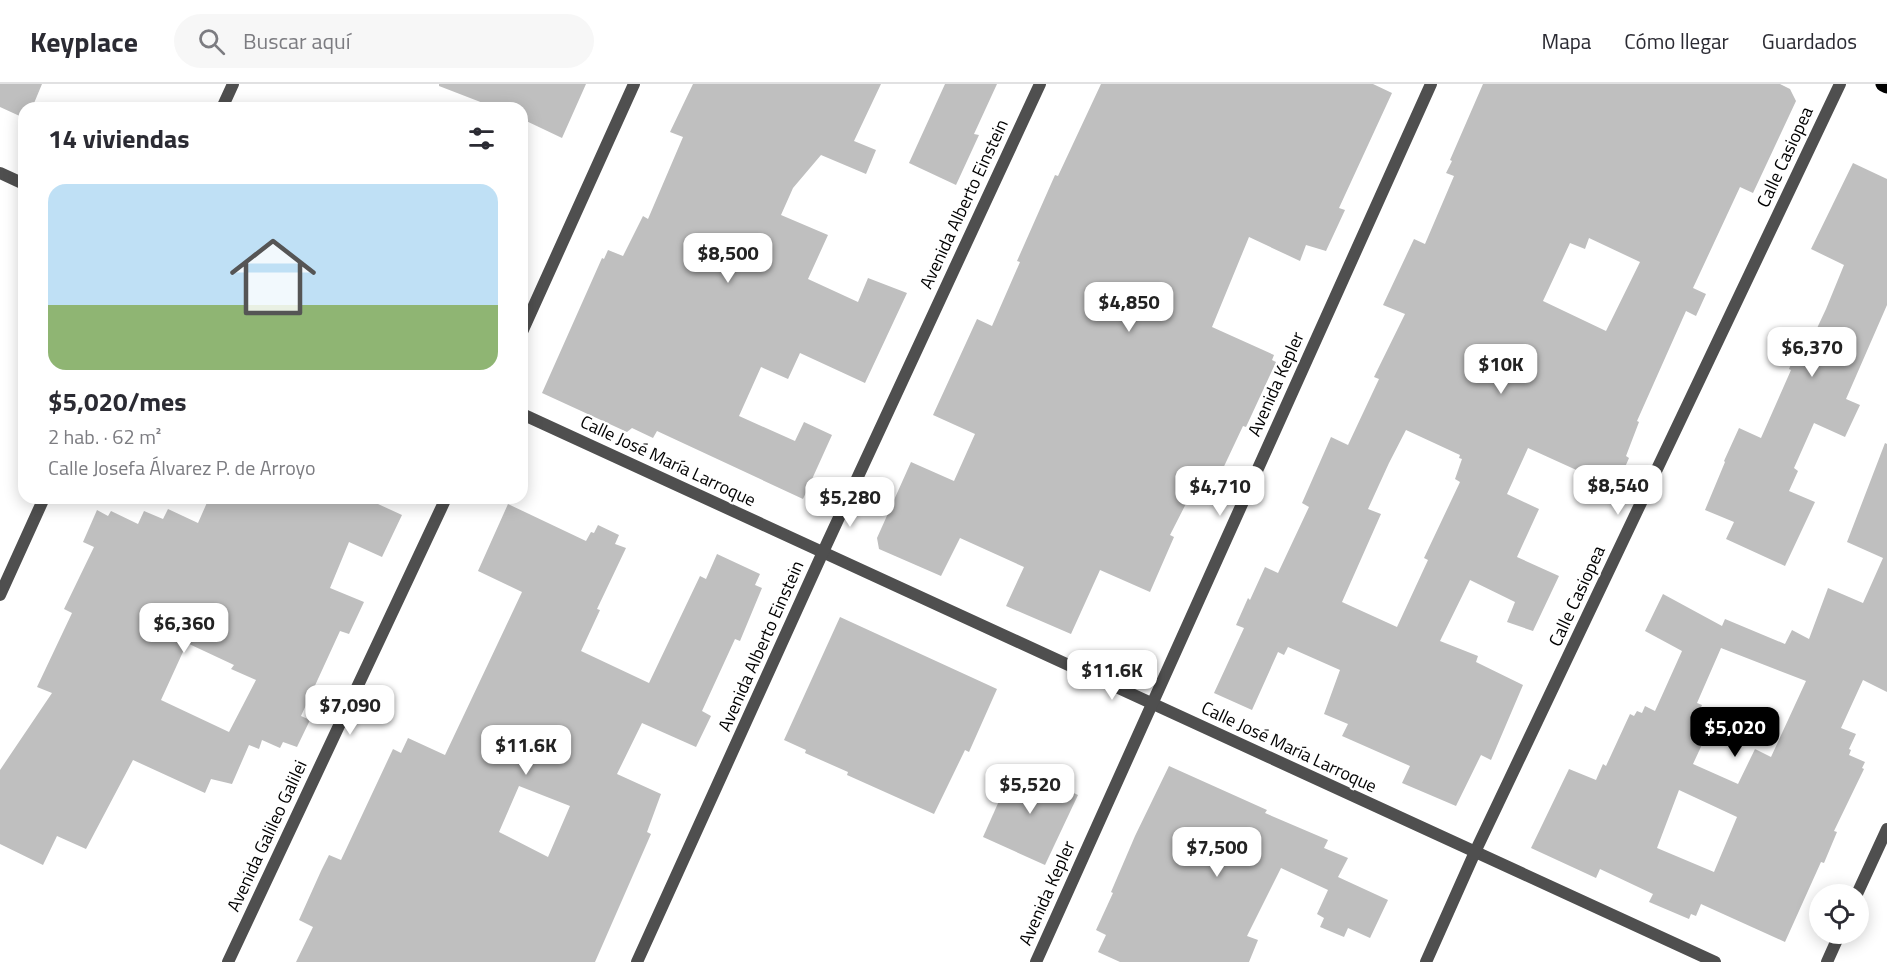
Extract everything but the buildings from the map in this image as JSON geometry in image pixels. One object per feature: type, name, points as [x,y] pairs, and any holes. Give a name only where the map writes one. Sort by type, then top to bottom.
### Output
[{"type":"main road","points":[[1883,84],[1887,86]]},
{"type":"street","points":[[225,102],[233,84]]},
{"type":"street","points":[[528,319],[634,84]]},
{"type":"street","name":"Avenida Alberto Einstein","points":[[637,962],[823,552],[1040,84]]},
{"type":"street","name":"Avenida Kepler","points":[[1036,962],[1431,84]]},
{"type":"street","name":"Calle Casiopea","points":[[1426,962],[1475,852],[1840,84]]},
{"type":"street","points":[[0,173],[18,181]]},
{"type":"street","name":"Calle José María Larroque","points":[[528,417],[1715,962]]},
{"type":"street","points":[[0,595],[41,504]]},
{"type":"street","name":"Avenida Galileo Galilei","points":[[228,962],[443,504]]},
{"type":"street","points":[[1862,884],[1887,829]]},
{"type":"street","points":[[1827,962],[1835,944]]}]
